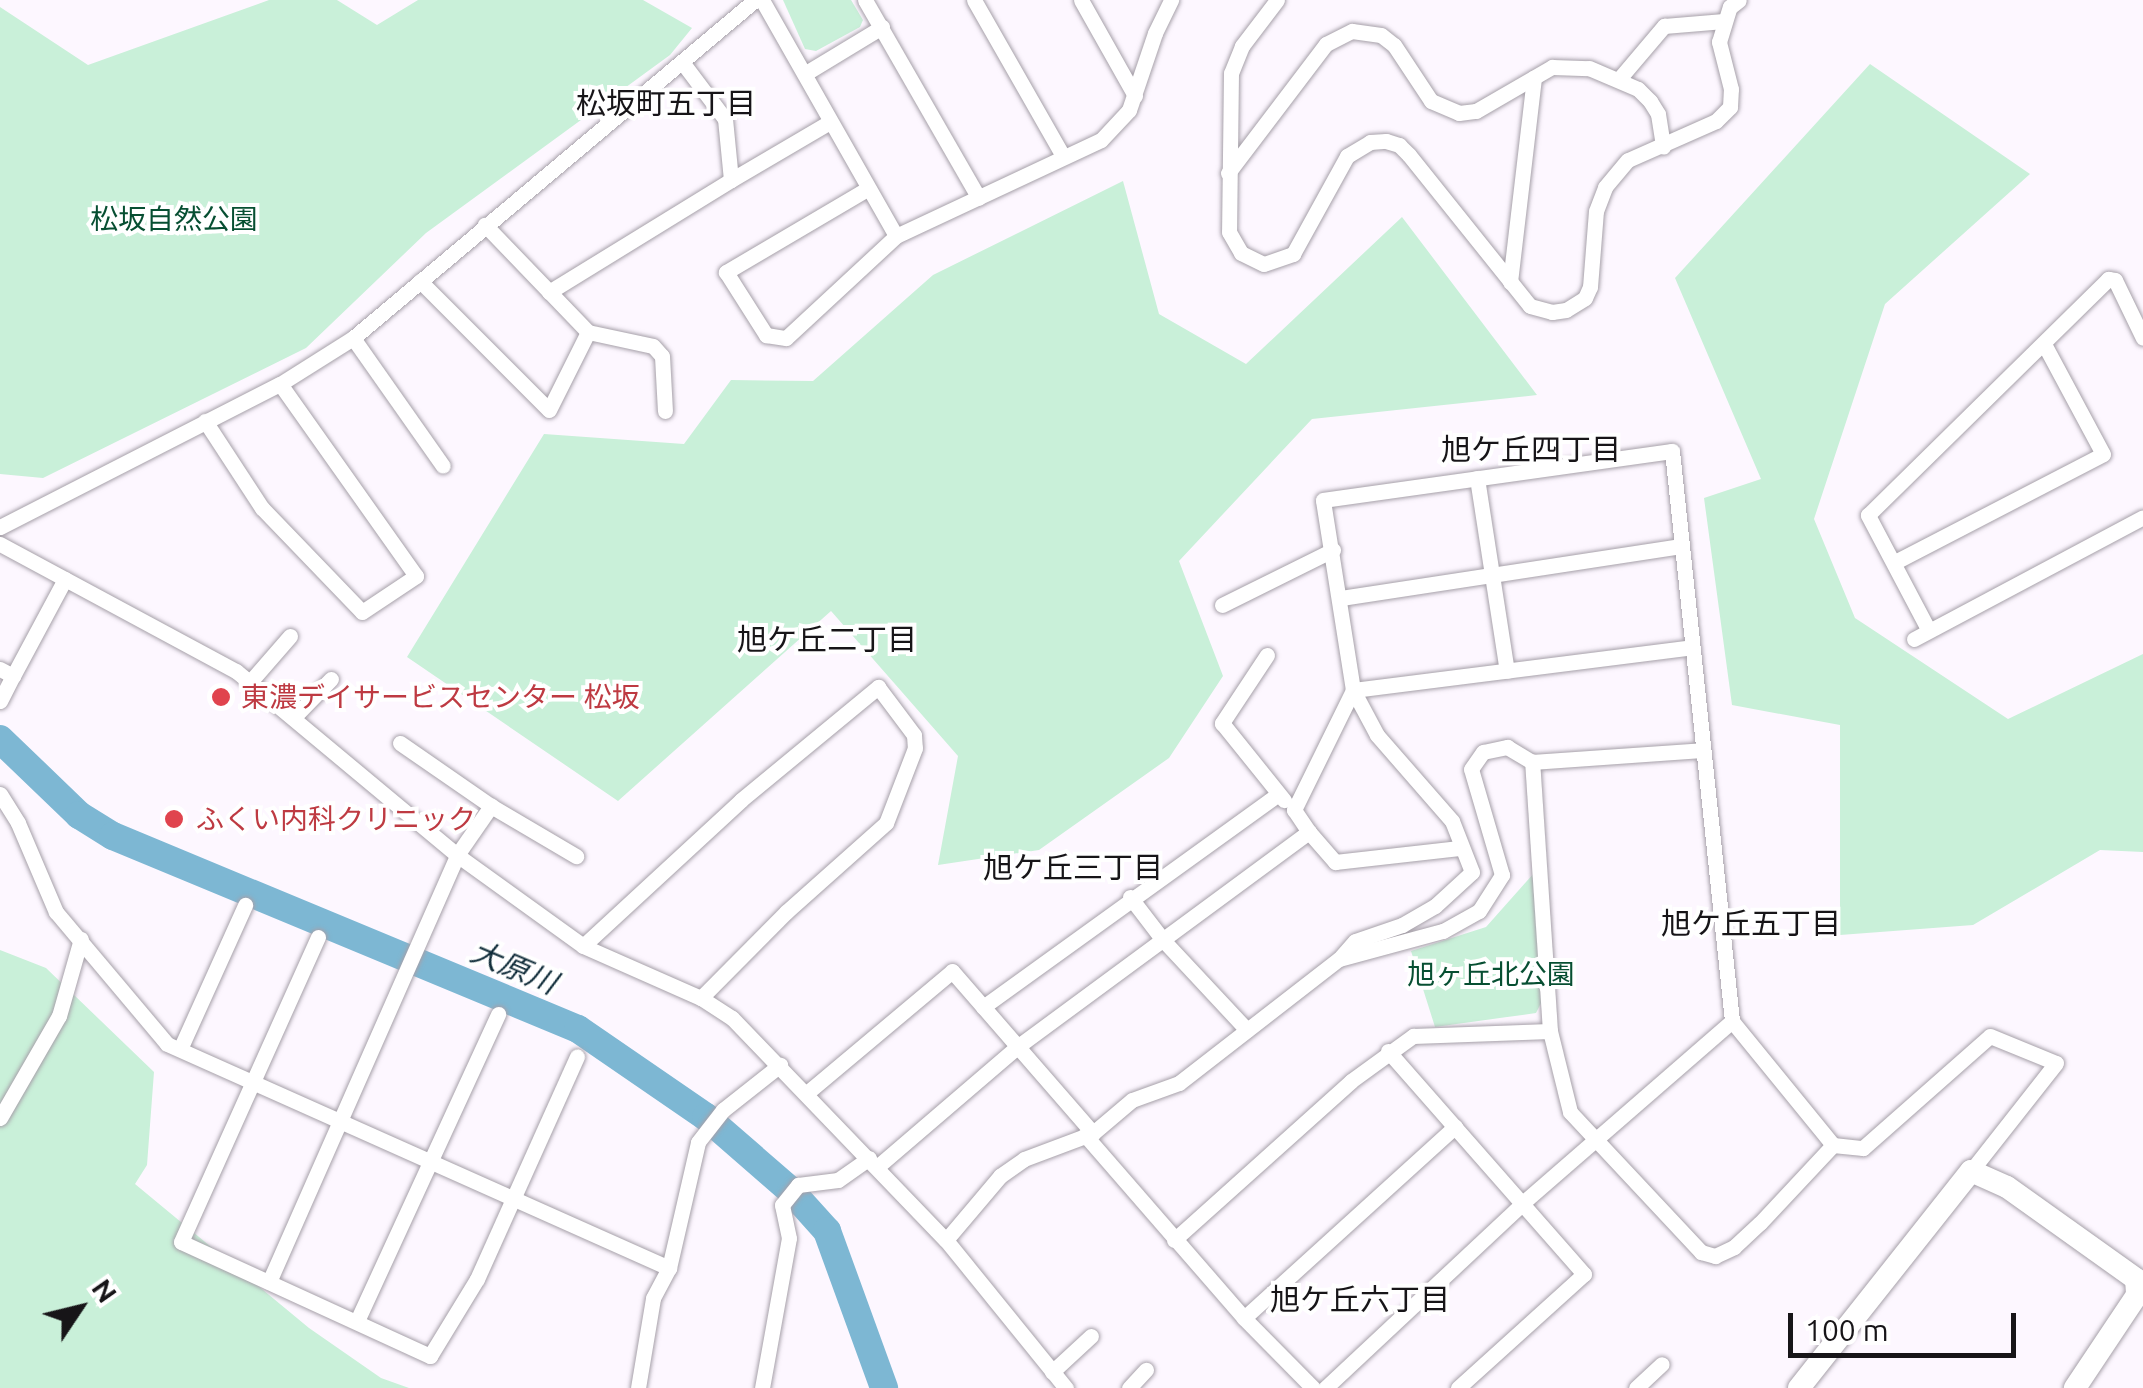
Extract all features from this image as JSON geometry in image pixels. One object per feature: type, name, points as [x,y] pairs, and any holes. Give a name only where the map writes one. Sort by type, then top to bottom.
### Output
[{"type":"street","points":[[0,527],[280,384],[352,338],[759,0],[806,73],[896,236]]},
{"type":"street","points":[[865,0],[979,198]]},
{"type":"street","points":[[974,0],[1063,156]]},
{"type":"street","points":[[1081,0],[1135,96]]},
{"type":"street","points":[[867,189],[726,272],[766,335],[786,338],[896,236],[1101,140],[1130,110],[1155,33],[1171,0]]},
{"type":"street","points":[[1277,0],[1242,46],[1231,73],[1229,232],[1241,254],[1276,263],[1299,247],[1348,156],[1370,142],[1399,145],[1510,282],[1539,311],[1566,310],[1585,298],[1590,287],[1596,211],[1605,187],[1628,160],[1663,148],[1716,121],[1730,107],[1731,89],[1719,42],[1724,21],[1739,0]]},
{"type":"street","points":[[1619,79],[1664,26],[1724,21]]},
{"type":"street","points":[[806,73],[882,27]]},
{"type":"street","points":[[1228,173],[1326,44],[1352,30],[1368,30],[1394,44],[1432,101],[1444,110],[1476,111],[1534,77],[1566,65],[1619,79],[1650,101],[1658,114],[1663,148]]},
{"type":"street","points":[[682,62],[725,119],[731,180]]},
{"type":"street","points":[[1510,282],[1534,77]]},
{"type":"street","points":[[549,292],[830,122]]},
{"type":"street","points":[[485,226],[588,332],[653,346],[662,356],[665,411]]},
{"type":"street","points":[[1928,629],[1868,516],[2108,279],[2115,280],[2143,338]]},
{"type":"street","points":[[420,281],[549,410],[588,332]]},
{"type":"street","points":[[352,338],[444,466]]},
{"type":"street","points":[[1895,562],[2103,454],[2044,344]]},
{"type":"street","points":[[205,421],[262,508],[362,612],[416,576],[280,384]]},
{"type":"street","points":[[946,1240],[1000,1176],[1024,1159],[1089,1134],[1132,1100],[1179,1082],[1339,959],[1355,942],[1402,925],[1472,872],[1459,848],[1452,821],[1376,735],[1353,690],[1324,500],[1672,451],[1732,1022],[1833,1145],[1863,1148],[1990,1036],[2056,1064],[1798,1388]]},
{"type":"street","points":[[1477,478],[1508,671]]},
{"type":"street","points":[[1914,640],[1928,629],[2143,516]]},
{"type":"street","points":[[0,544],[206,653],[250,682],[457,856],[583,946],[700,998],[732,1018],[808,1092],[946,1240],[1066,1388]]},
{"type":"street","points":[[1341,598],[1681,546]]},
{"type":"street","points":[[1222,604],[1332,550]]},
{"type":"street","points":[[0,701],[6,672],[65,579]]},
{"type":"street","points":[[250,682],[290,636]]},
{"type":"street","points":[[1353,690],[1692,647]]},
{"type":"street","points":[[1267,655],[1222,723],[1335,862],[1459,848]]},
{"type":"street","points":[[294,717],[331,679]]},
{"type":"street","points":[[583,946],[740,800],[878,688],[914,735],[915,748],[886,824],[786,912],[700,998]]},
{"type":"street","points":[[1294,810],[1353,690]]},
{"type":"street","points":[[400,742],[491,806],[576,856]]},
{"type":"street","points":[[1339,959],[1443,931],[1479,912],[1502,876],[1471,769],[1483,752],[1507,746],[1532,762],[1702,750]]},
{"type":"street","points":[[1532,762],[1550,1031],[1562,1094],[1570,1112],[1701,1252],[1715,1256],[1747,1235],[1833,1145]]},
{"type":"street","points":[[0,793],[56,912],[167,1044],[669,1268]]},
{"type":"street","points":[[983,1007],[1130,897],[1278,794]]},
{"type":"street","points":[[270,1282],[457,856],[491,806]]},
{"type":"street","points":[[762,1388],[789,1238],[782,1205],[798,1186],[838,1180],[873,1162],[1017,1047],[1309,832]]},
{"type":"street","points":[[1130,897],[1163,940],[1246,1030]]},
{"type":"street","points":[[181,1048],[245,906]]},
{"type":"street","points":[[318,937],[181,1242],[430,1356],[477,1279],[577,1056]]},
{"type":"street","points":[[0,1118],[60,1016],[81,940]]},
{"type":"street","points":[[808,1092],[952,971],[1174,1240],[1313,1388]]},
{"type":"street","points":[[358,1321],[498,1014]]},
{"type":"street","points":[[1325,1388],[1523,1203],[1732,1022]]},
{"type":"street","points":[[1174,1240],[1388,1051],[1412,1036],[1435,1032],[1550,1031]]},
{"type":"street","points":[[1388,1051],[1584,1274],[1458,1388]]},
{"type":"street","points":[[638,1388],[654,1298],[669,1268],[698,1142],[724,1110],[780,1066]]},
{"type":"street","points":[[1244,1318],[1455,1127]]},
{"type":"street","points":[[1971,1172],[2008,1186],[2136,1279],[2138,1295],[2075,1388]]},
{"type":"street","points":[[1052,1372],[1091,1336]]},
{"type":"street","points":[[1636,1388],[1662,1364]]},
{"type":"street","points":[[1129,1388],[1146,1370]]},
{"type":"green space","name":"松坂自然公園","points":[[269,0],[337,0],[377,25],[418,0],[643,0],[692,28],[670,55],[426,233],[306,348],[43,478],[0,474],[0,7],[88,65]]},
{"type":"green space","points":[[783,0],[851,0],[863,20],[860,27],[816,51],[805,49]]},
{"type":"green space","points":[[1870,64],[2030,174],[1885,304],[1814,519],[1855,618],[2008,719],[2143,654],[2143,852],[2100,850],[1973,925],[1840,935],[1840,725],[1732,705],[1704,498],[1761,479],[1675,278]]},
{"type":"green space","points":[[1123,181],[1159,314],[1246,364],[1402,217],[1537,395],[1312,419],[1179,561],[1223,676],[1169,758],[1039,850],[938,865],[958,756],[831,611],[618,801],[407,657],[544,434],[684,444],[731,380],[813,381],[933,275]]},
{"type":"green space","name":"旭ヶ丘北公園","points":[[1535,872],[1541,1003],[1536,1013],[1435,1027],[1411,951],[1486,927]]},
{"type":"green space","points":[[0,950],[46,968],[154,1072],[147,1165],[135,1184],[309,1328],[381,1378],[409,1388],[0,1388]]},
{"type":"waterway","name":"大原川","points":[[0,739],[79,815],[113,836],[578,1029],[706,1117],[791,1191],[827,1231],[884,1388]]},
{"type":"place","name":"東濃デイサービスセンター 松坂","points":[[221,697]]},
{"type":"place","name":"ふくい内科クリニック","points":[[174,819]]},
{"type":"district","name":"松坂町五丁目","points":[[666,103]]},
{"type":"district","name":"旭ケ丘四丁目","points":[[1531,449]]},
{"type":"district","name":"旭ケ丘二丁目","points":[[827,639]]},
{"type":"district","name":"旭ケ丘三丁目","points":[[1073,867]]},
{"type":"district","name":"旭ケ丘五丁目","points":[[1751,923]]},
{"type":"district","name":"旭ケ丘六丁目","points":[[1360,1299]]}]
